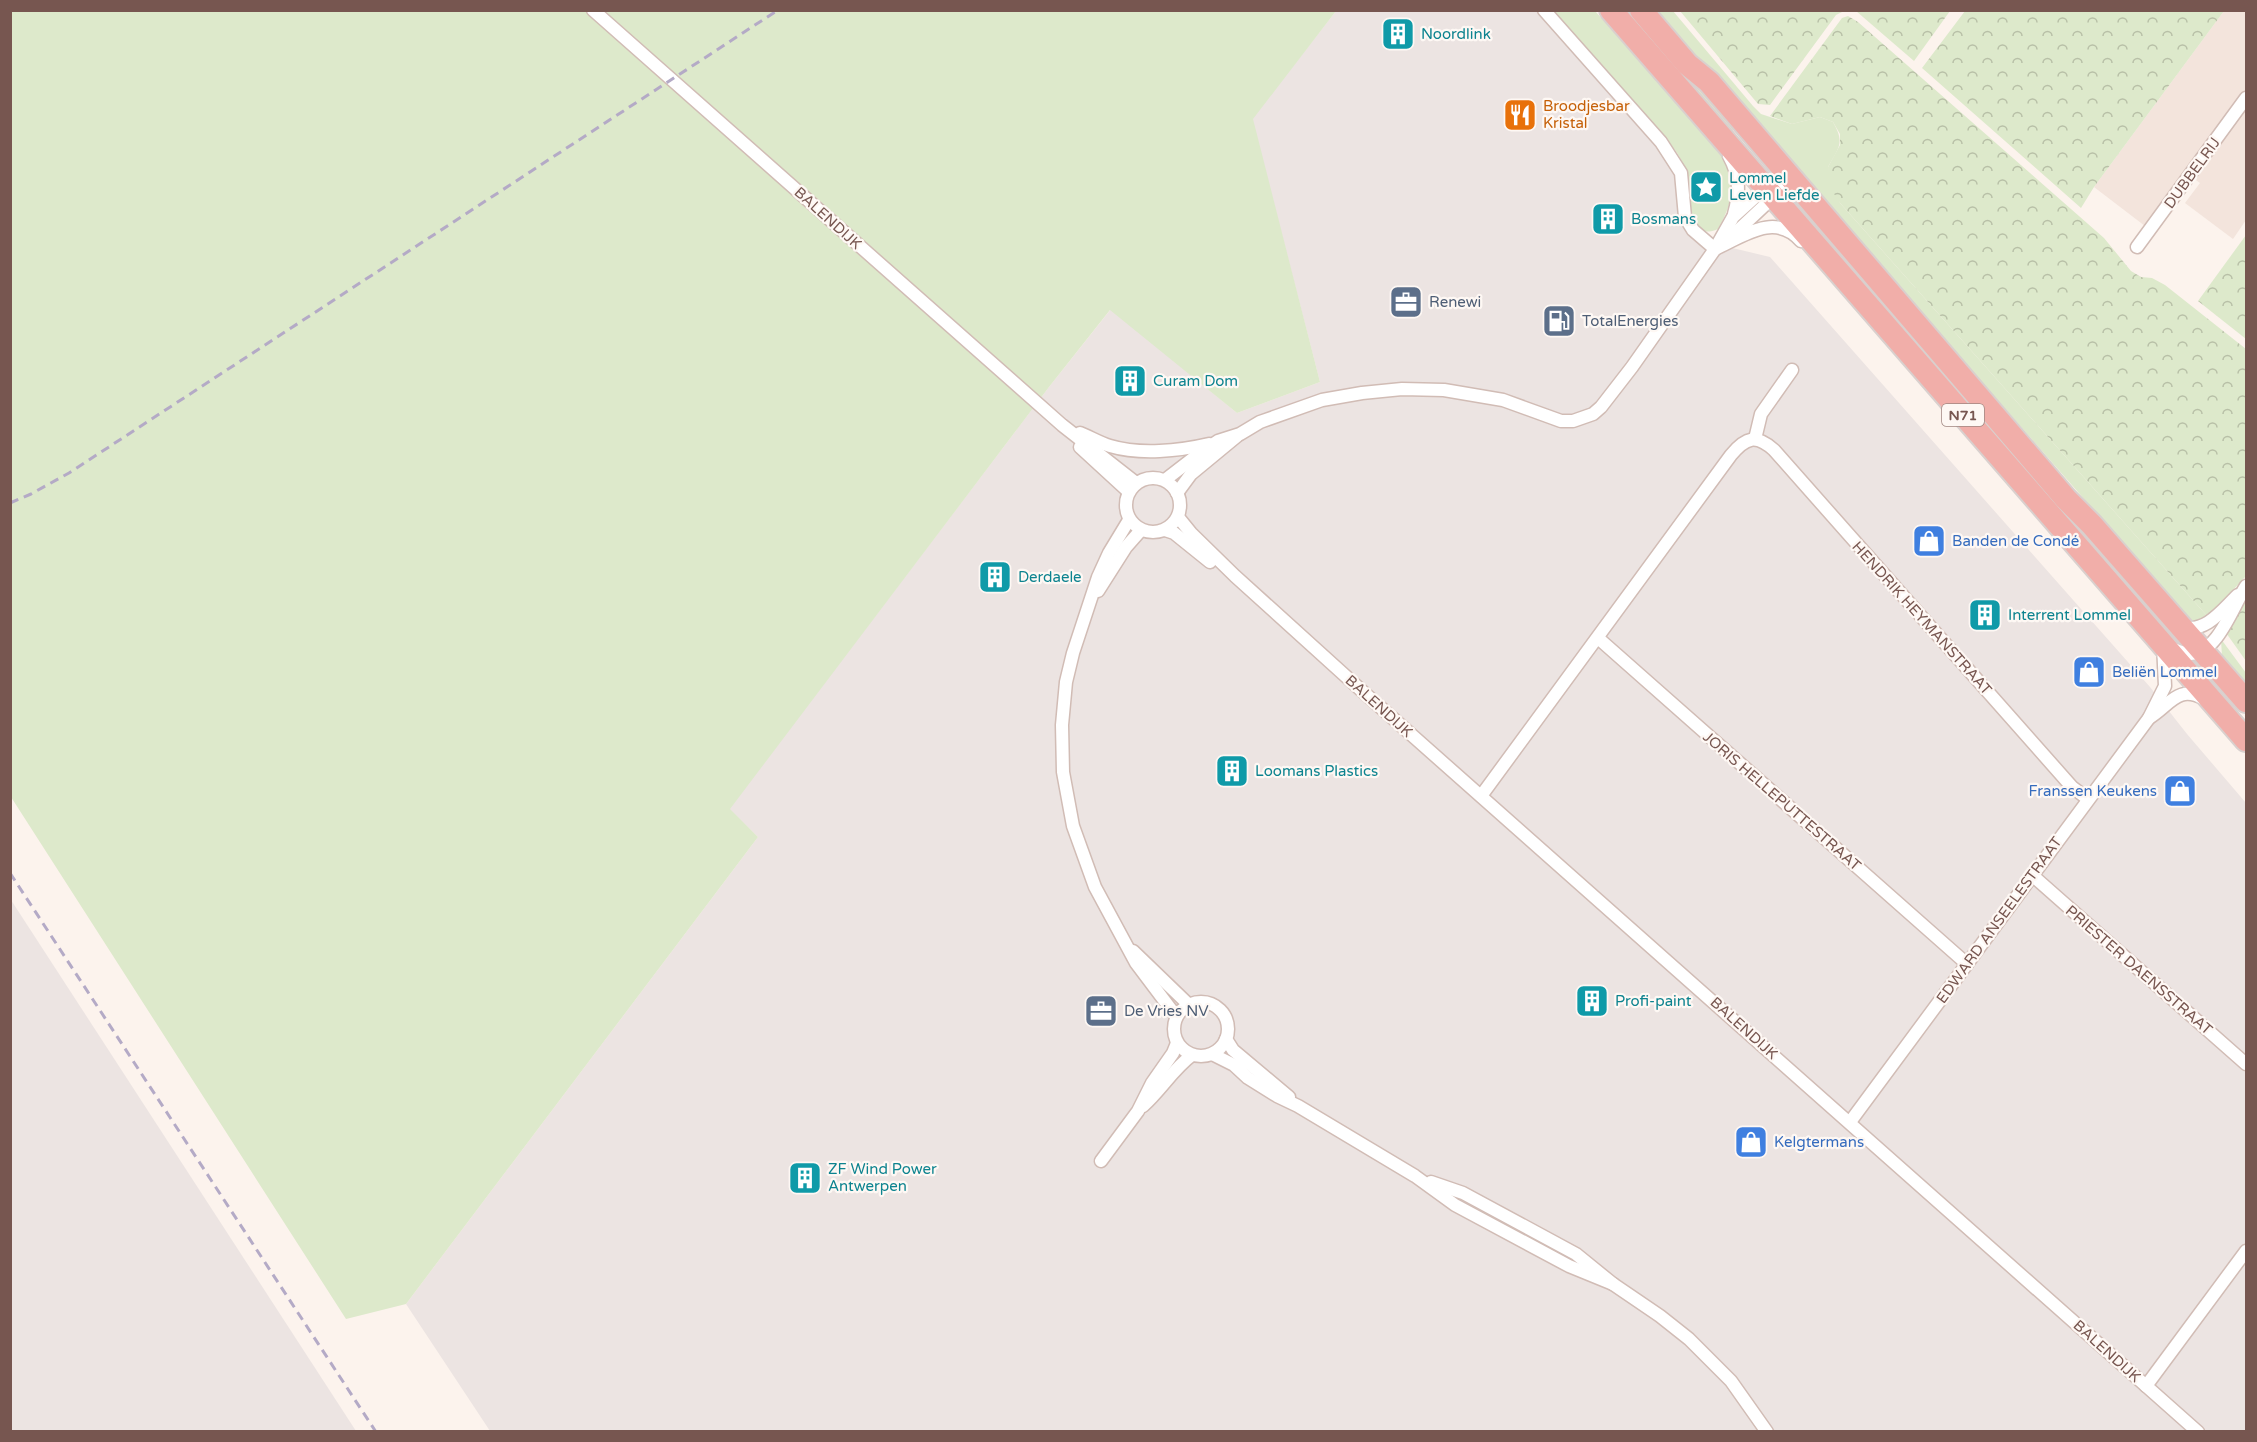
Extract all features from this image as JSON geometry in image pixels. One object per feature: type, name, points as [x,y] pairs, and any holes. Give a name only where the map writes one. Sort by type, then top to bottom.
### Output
[{"type":"highway","name":"N71","points":[[1611,10],[1712,126],[1911,321],[2247,701]]},
{"type":"highway","name":"N71","points":[[1641,10],[1688,64],[1716,91],[1893,295],[1911,321]]},
{"type":"highway","name":"N71","points":[[1688,64],[1700,85],[1775,189],[1840,274],[2247,740]]},
{"type":"street","name":"BALENDIJK","points":[[593,10],[1062,425]]},
{"type":"street","points":[[1544,10],[1661,142],[1681,172],[1685,217],[1693,230],[1715,249]]},
{"type":"street","name":"DUBBELRIJ","points":[[2137,247],[2247,98]]},
{"type":"street","points":[[1177,493],[1191,474],[1240,434],[1260,422],[1323,400],[1402,389],[1464,392],[1503,400],[1561,421],[1593,414],[1610,396],[1715,249],[1733,217],[1739,192],[1738,180],[1733,165],[1712,126]]},
{"type":"street","points":[[1715,249],[1761,209],[1775,189]]},
{"type":"street","points":[[1733,217],[1755,196],[1775,189]]},
{"type":"street","points":[[1715,249],[1755,229],[1779,228],[1797,236],[1811,252],[1840,274]]},
{"type":"street","points":[[1481,796],[1731,455],[1741,443],[1755,439],[1761,414],[1792,370]]},
{"type":"street","points":[[1062,425],[1109,446],[1126,449],[1167,450],[1197,446],[1240,434]]},
{"type":"street","points":[[1062,425],[1132,487]]},
{"type":"street","name":"HENDRIK HEYMANSTRAAT","points":[[1755,439],[1766,443],[1774,450],[2072,787],[2088,799]]},
{"type":"street","points":[[1165,480],[1218,441]]},
{"type":"street","points":[[1150,478],[1165,480],[1180,500],[1178,517],[1173,525],[1165,530],[1157,532],[1141,530],[1130,520],[1125,506],[1132,487],[1150,478]]},
{"type":"street","name":"BALENDIJK","points":[[1178,517],[1235,576],[2198,1431]]},
{"type":"street","points":[[1130,520],[1109,553],[1079,629],[1066,682],[1062,725],[1063,772],[1066,799],[1080,849],[1095,886],[1145,978],[1176,1016]]},
{"type":"street","points":[[1091,602],[1126,547],[1141,530]]},
{"type":"street","name":"BALENDIJK","points":[[1165,530],[1174,533],[1219,568],[1235,576]]},
{"type":"street","points":[[2163,644],[2192,654],[2203,651],[2219,634],[2245,588]]},
{"type":"street","points":[[2182,627],[2200,628],[2210,622],[2245,588]]},
{"type":"street","points":[[2219,634],[2214,651],[2221,671]]},
{"type":"street","name":"JORIS HELLEPUTTESTRAAT","points":[[1598,638],[1967,964]]},
{"type":"street","name":"EDWARD ANSEELESTRAAT","points":[[1850,1122],[2149,717],[2165,686],[2163,644]]},
{"type":"street","name":"EDWARD ANSEELESTRAAT","points":[[2149,717],[2160,711],[2176,696],[2186,692],[2196,694],[2219,708]]},
{"type":"street","name":"PRIESTER DAENSSTRAAT","points":[[2032,875],[2247,1064]]},
{"type":"street","points":[[1130,949],[1188,1004]]},
{"type":"street","points":[[1197,1001],[1206,1002],[1215,1005],[1222,1012],[1228,1030],[1226,1039],[1212,1054],[1192,1055],[1178,1043],[1174,1035],[1173,1025],[1176,1016],[1188,1004],[1197,1001]]},
{"type":"street","points":[[1226,1039],[1233,1050],[1298,1106]]},
{"type":"street","points":[[1138,1111],[1152,1083],[1178,1043]]},
{"type":"street","points":[[1212,1054],[1234,1065],[1248,1078],[1277,1096],[1298,1106],[1415,1176],[1455,1205],[1569,1266],[1613,1284]]},
{"type":"street","points":[[1101,1161],[1138,1111],[1159,1091],[1182,1062],[1192,1055]]},
{"type":"street","points":[[1415,1176],[1463,1193],[1576,1254],[1613,1284],[1660,1316],[1697,1347],[1731,1381],[1767,1431]]},
{"type":"street","points":[[1512,1236],[1518,1224]]},
{"type":"street","points":[[2146,1386],[2247,1251]]},
{"type":"shaded area","points":[[1336,11],[1536,11],[1665,156],[1676,176],[1680,218],[1688,233],[1695,239],[1770,257],[2150,687],[2246,803],[2246,1431],[490,1431],[406,1304],[758,837],[729,809],[1049,387],[1111,309],[1237,413],[1320,382],[1252,119]]},
{"type":"shaded area","points":[[2224,11],[2246,11],[2246,220],[2233,239],[2185,203],[2200,183],[2185,172],[2145,226],[2094,187]]},
{"type":"shaded area","points":[[11,900],[356,1431],[11,1431]]},
{"type":"green space","points":[[11,11],[1336,11],[1253,119],[1320,382],[1237,413],[1110,310],[1049,387],[730,809],[758,837],[406,1304],[346,1319],[11,797]]},
{"type":"green space","points":[[1552,11],[1595,11],[1721,152],[1729,173],[1731,191],[1727,209],[1718,229],[1708,232],[1700,230],[1693,216],[1688,178],[1675,150]]},
{"type":"green space","points":[[1619,11],[1633,11],[1734,129],[1727,134]]},
{"type":"green space","points":[[1657,11],[1673,11],[1761,114],[1792,124],[1820,117],[1833,122],[1840,140],[1828,167],[1840,203],[2208,617],[2200,621],[2190,620]]},
{"type":"green space","points":[[1680,11],[1844,11],[1836,15],[1770,105],[1758,104]]},
{"type":"green space","points":[[1856,11],[1950,11],[1914,61]]},
{"type":"green space","points":[[1965,11],[2224,11],[2094,187],[2081,208],[1922,68]]},
{"type":"green space","points":[[1848,16],[1858,22],[2104,238],[2131,271],[2165,285],[2246,349],[2246,576],[2208,617],[1840,203],[1829,186],[1828,167],[1840,145],[1840,134],[1833,122],[1820,117],[1792,124],[1770,116],[1842,18]]},
{"type":"green space","points":[[1810,216],[2171,633],[2164,628],[2104,557],[2088,547],[1804,222]]},
{"type":"green space","points":[[2246,235],[2246,339],[2198,301]]},
{"type":"green space","points":[[2246,598],[2246,661],[2224,630]]},
{"type":"green space","points":[[2221,639],[2246,673],[2246,690],[2222,657]]},
{"type":"railway","points":[[10,503],[69,473],[778,10]]},
{"type":"railway","points":[[10,873],[376,1432]]},
{"type":"place","name":"Noordlink","points":[[1398,34]]},
{"type":"place","name":"Broodjesbar Kristal","points":[[1520,115]]},
{"type":"place","name":"Lommel Leven Liefde","points":[[1706,187]]},
{"type":"place","name":"Bosmans","points":[[1608,219]]},
{"type":"place","name":"Renewi","points":[[1406,302]]},
{"type":"place","name":"TotalEnergies","points":[[1559,321]]},
{"type":"place","name":"Curam Dom","points":[[1130,381]]},
{"type":"place","name":"Banden de Condé","points":[[1929,541]]},
{"type":"place","name":"Derdaele","points":[[995,577]]},
{"type":"place","name":"Interrent Lommel","points":[[1985,615]]},
{"type":"place","name":"Beliën Lommel","points":[[2089,672]]},
{"type":"place","name":"Loomans Plastics","points":[[1232,771]]},
{"type":"place","name":"Franssen Keukens","points":[[2180,791]]},
{"type":"place","name":"Profi-paint","points":[[1592,1001]]},
{"type":"place","name":"De Vries NV","points":[[1101,1011]]},
{"type":"place","name":"Kelgtermans","points":[[1751,1142]]},
{"type":"place","name":"ZF Wind Power Antwerpen","points":[[805,1178]]}]
